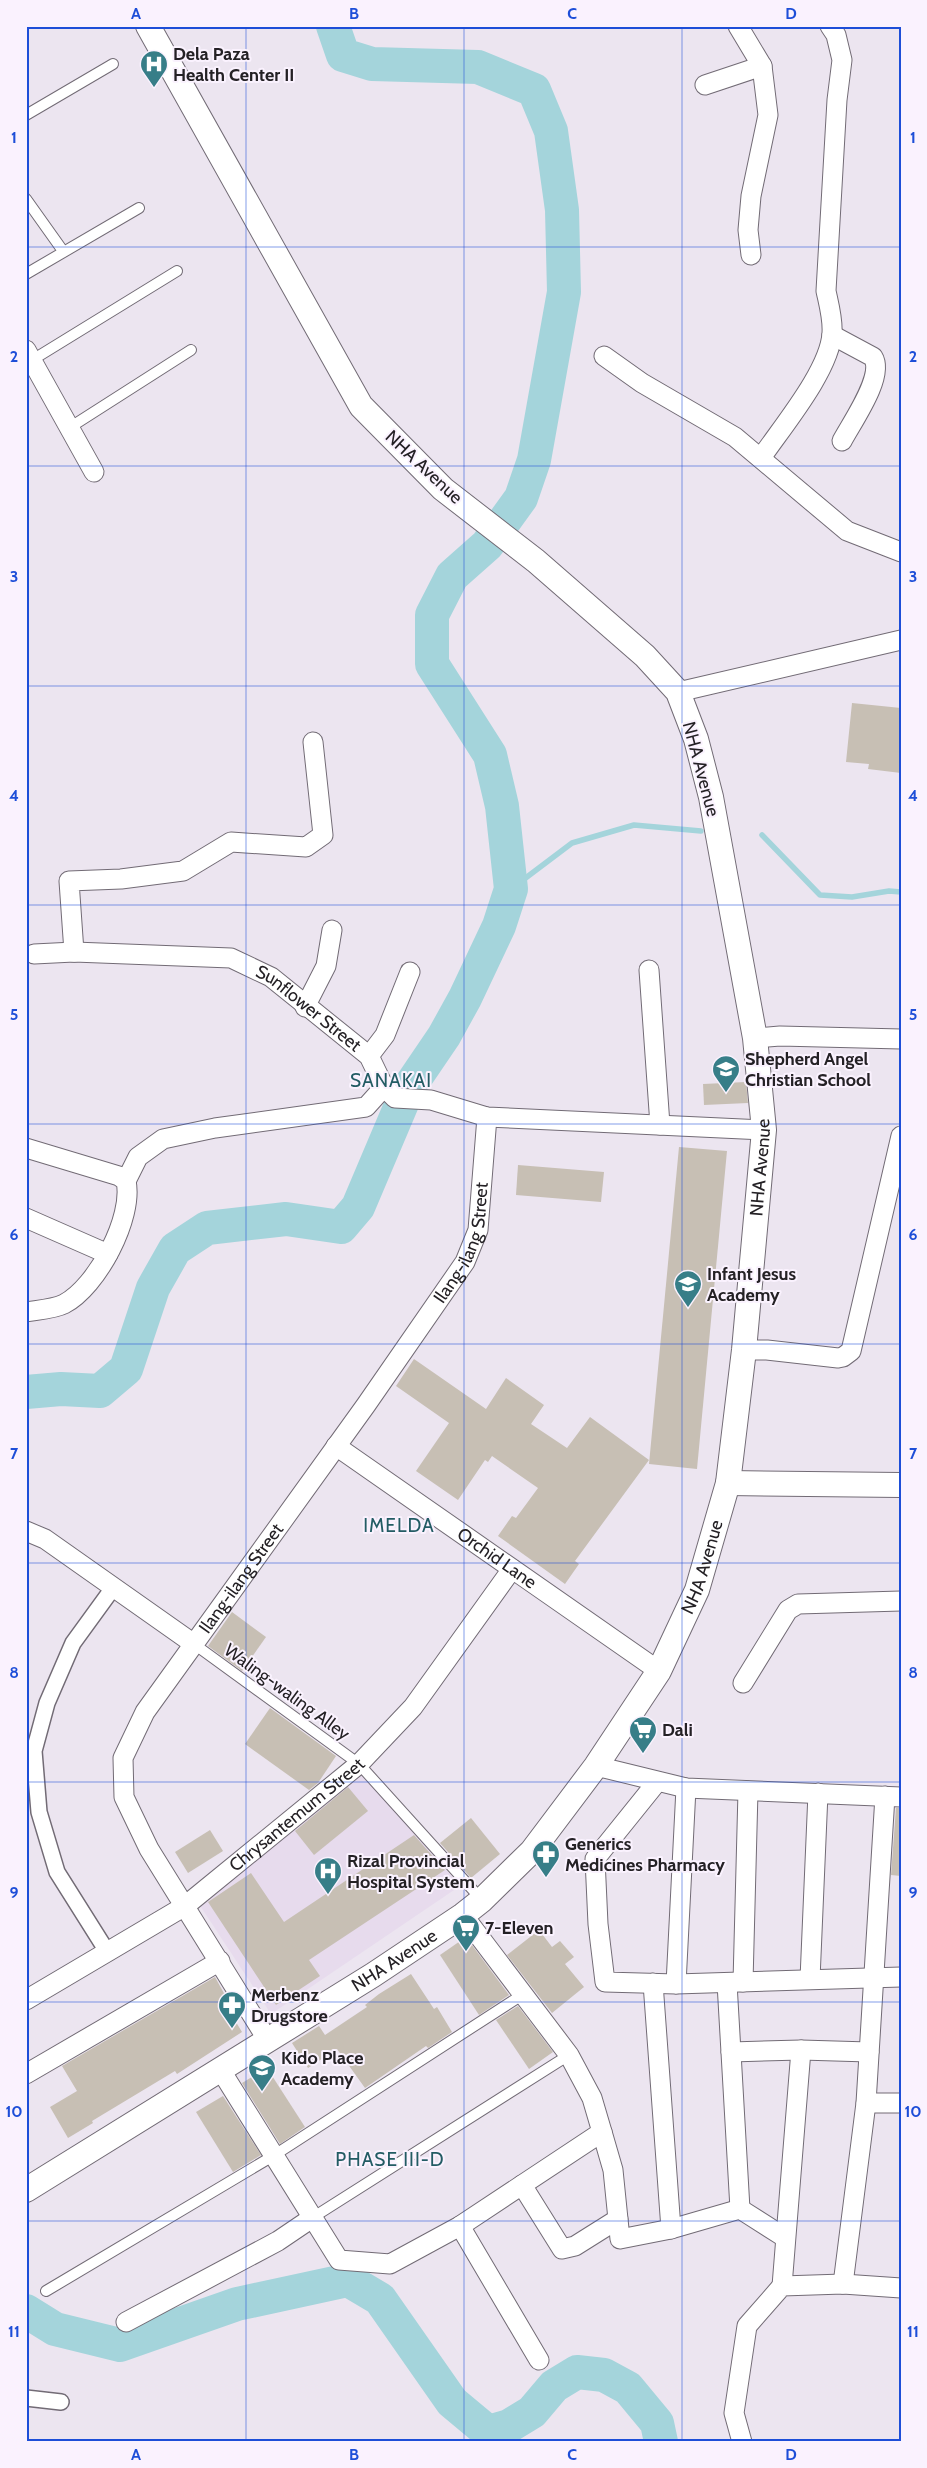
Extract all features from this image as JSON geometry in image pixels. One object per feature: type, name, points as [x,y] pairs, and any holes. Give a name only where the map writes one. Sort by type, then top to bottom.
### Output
[{"type":"street","name":"NHA Avenue","points":[[26,2190],[372,1975],[463,1915],[482,1900],[532,1851],[596,1766],[659,1671],[697,1590],[728,1483],[744,1350],[764,1130],[755,1038],[711,797],[696,739],[678,692],[645,656],[536,561],[443,489],[361,406],[148,26]]},
{"type":"street","points":[[738,26],[762,66],[768,115],[751,196],[748,230],[751,255]]},
{"type":"street","points":[[761,458],[820,372],[832,335],[832,316],[826,292],[837,100],[842,60],[836,35],[830,26]]},
{"type":"street","points":[[705,85],[762,66]]},
{"type":"street","points":[[832,335],[873,357],[877,363],[876,375],[870,389],[842,441]]},
{"type":"street","points":[[604,356],[642,383],[735,437],[847,532],[901,552]]},
{"type":"street","points":[[28,358],[94,472]]},
{"type":"street","points":[[678,692],[901,640]]},
{"type":"street","points":[[74,952],[69,882],[121,879],[183,871],[231,842],[306,847],[323,835],[313,742]]},
{"type":"street","points":[[305,1007],[326,966],[332,930]]},
{"type":"street","name":"Sunflower Street","points":[[34,954],[74,952],[231,958],[271,977],[305,1007],[369,1056],[389,1092]]},
{"type":"street","points":[[649,970],[660,1125]]},
{"type":"street","points":[[369,1056],[385,1035],[410,972]]},
{"type":"street","points":[[755,1038],[780,1036],[901,1039]]},
{"type":"street","points":[[26,1312],[62,1305],[86,1287],[108,1254],[125,1211],[128,1193],[126,1181],[138,1158],[163,1139],[215,1128],[366,1107],[389,1092],[431,1100],[487,1117],[764,1130]]},
{"type":"street","name":"Ilang-ilang Street","points":[[267,2039],[149,1848],[124,1798],[123,1758],[145,1712],[336,1446],[465,1262],[478,1230],[487,1117]]},
{"type":"street","points":[[744,1350],[767,1350],[838,1358],[851,1351],[901,1136]]},
{"type":"street","points":[[26,1148],[119,1176],[126,1181]]},
{"type":"street","points":[[26,1218],[108,1254]]},
{"type":"street","name":"Orchid Lane","points":[[336,1446],[659,1671]]},
{"type":"street","points":[[728,1483],[901,1485]]},
{"type":"street","points":[[26,1531],[45,1539],[194,1644]]},
{"type":"street","name":"Chrysantemum Street","points":[[26,2000],[108,1954],[185,1906],[359,1764],[413,1707],[512,1569]]},
{"type":"street","points":[[108,1954],[57,1872],[40,1812],[34,1751],[47,1703],[73,1643],[113,1588]]},
{"type":"street","points":[[743,1683],[788,1610],[798,1604],[901,1601]]},
{"type":"street","points":[[596,1766],[686,1788],[893,1797],[874,1977],[866,2103],[843,2284]]},
{"type":"street","points":[[657,1782],[595,1860],[598,1924],[605,1982],[676,1984],[901,1977]]},
{"type":"street","points":[[676,1984],[686,1788]]},
{"type":"street","points":[[740,2209],[731,2052],[748,1791]]},
{"type":"street","points":[[810,1979],[818,1793]]},
{"type":"street","points":[[463,1915],[569,2055],[592,2098],[613,2170],[620,2240],[671,2229],[740,2209],[784,2236]]},
{"type":"street","points":[[26,2074],[220,1961]]},
{"type":"street","points":[[653,1983],[671,2229]]},
{"type":"street","points":[[731,2052],[801,2050],[869,2052]]},
{"type":"street","points":[[742,2442],[734,2413],[747,2326],[782,2286],[784,2236],[801,2050]]},
{"type":"street","points":[[220,2069],[339,2260],[390,2264],[460,2226],[602,2132]]},
{"type":"street","points":[[866,2103],[901,2103]]},
{"type":"street","points":[[522,2185],[562,2249],[575,2246],[618,2219]]},
{"type":"street","points":[[126,2322],[278,2241],[312,2218]]},
{"type":"street","points":[[460,2226],[539,2360]]},
{"type":"street","points":[[782,2286],[843,2284],[901,2288]]},
{"type":"street","points":[[26,2398],[61,2402]]},
{"type":"lane","points":[[26,115],[113,64]]},
{"type":"lane","points":[[26,199],[63,250]]},
{"type":"lane","points":[[26,274],[63,250],[139,208]]},
{"type":"lane","points":[[28,358],[177,271]]},
{"type":"lane","points":[[69,428],[191,350]]},
{"type":"lane","name":"Waling-waling Alley","points":[[194,1644],[359,1764],[482,1900]]},
{"type":"lane","points":[[46,2291],[273,2156],[522,1995]]},
{"type":"lane","points":[[312,2218],[569,2055]]},
{"type":"shaded area","name":"Rizal Provincial Hospital System","points":[[363,1773],[460,1886],[271,2014],[199,1904]]},
{"type":"building","points":[[852,703],[901,708],[901,773],[868,769],[869,764],[846,762]]},
{"type":"building","name":"Shepherd Angel Christian School","points":[[746,1082],[748,1103],[704,1105],[703,1084]]},
{"type":"building","name":"Infant Jesus Academy","points":[[679,1147],[727,1151],[697,1469],[649,1464]]},
{"type":"building","points":[[518,1165],[604,1172],[601,1202],[516,1195]]},
{"type":"building","points":[[414,1359],[486,1409],[506,1378],[544,1405],[531,1424],[567,1448],[590,1417],[649,1460],[575,1561],[579,1564],[565,1584],[498,1536],[512,1516],[516,1518],[538,1488],[492,1456],[488,1462],[485,1460],[458,1500],[416,1471],[449,1423],[396,1386]]},
{"type":"building","points":[[232,1612],[266,1637],[242,1671],[208,1646]]},
{"type":"building","points":[[270,1708],[336,1756],[318,1783],[309,1790],[245,1744]]},
{"type":"building","points":[[348,1787],[368,1811],[314,1855],[295,1831]]},
{"type":"building","points":[[896,1808],[901,1808],[901,1876],[891,1875]]},
{"type":"building","points":[[471,1818],[500,1854],[471,1878],[440,1843]]},
{"type":"building","points":[[210,1830],[223,1851],[188,1873],[175,1852]]},
{"type":"building","points":[[414,1835],[445,1870],[309,1960],[320,1976],[276,2005],[208,1902],[251,1873],[284,1922]]},
{"type":"building","points":[[539,1930],[552,1947],[560,1941],[574,1957],[565,1964],[584,1987],[552,2013],[507,1955]]},
{"type":"building","points":[[466,1937],[509,1995],[479,2015],[440,1955]]},
{"type":"building","points":[[411,1974],[434,2009],[437,2007],[452,2032],[428,2048],[426,2046],[365,2088],[337,2049],[308,2068],[292,2043],[319,2026],[325,2035],[367,2007],[365,2005],[379,1994]]},
{"type":"building","points":[[215,1977],[226,1997],[222,1999],[242,2032],[177,2074],[175,2071],[92,2121],[93,2123],[68,2138],[50,2107],[77,2091],[62,2066]]},
{"type":"building","points":[[518,2006],[553,2052],[529,2069],[496,2020]]},
{"type":"building","points":[[267,2068],[305,2127],[280,2144],[242,2083]]},
{"type":"building","points":[[223,2096],[261,2155],[233,2172],[196,2112]]},
{"type":"waterway","points":[[26,1392],[61,1389],[100,1391],[126,1369],[153,1288],[175,1249],[207,1228],[286,1219],[341,1227],[358,1207],[408,1089],[444,1036],[465,998],[499,926],[511,889],[502,806],[490,755],[432,664],[432,615],[452,576],[487,545],[521,498],[534,460],[564,292],[562,210],[551,131],[534,90],[478,67],[372,64],[343,55],[333,26]]},
{"type":"waterway","points":[[511,889],[572,843],[634,825],[701,831]]},
{"type":"waterway","points":[[762,835],[820,895],[852,897],[889,891],[901,892]]},
{"type":"waterway","points":[[26,2311],[55,2329],[120,2345],[237,2304],[348,2280],[380,2299],[452,2402],[488,2432],[509,2426],[532,2412],[554,2386],[577,2372],[604,2375],[628,2388],[657,2423],[661,2442]]},
{"type":"place","name":"Dela Paza Health Center II","points":[[154,88]]},
{"type":"place","name":"Shepherd Angel Christian School","points":[[726,1093]]},
{"type":"place","name":"Infant Jesus Academy","points":[[688,1308]]},
{"type":"place","name":"Dali","points":[[643,1754]]},
{"type":"place","name":"Generics Medicines Pharmacy","points":[[546,1878]]},
{"type":"place","name":"Rizal Provincial Hospital System","points":[[328,1895]]},
{"type":"place","name":"7-Eleven","points":[[466,1952]]},
{"type":"place","name":"Merbenz Drugstore","points":[[232,2029]]},
{"type":"place","name":"Kido Place Academy","points":[[262,2092]]},
{"type":"district","name":"SANAKAI","points":[[391,1080]]},
{"type":"district","name":"IMELDA","points":[[399,1525]]},
{"type":"district","name":"PHASE III-D","points":[[390,2159]]}]
